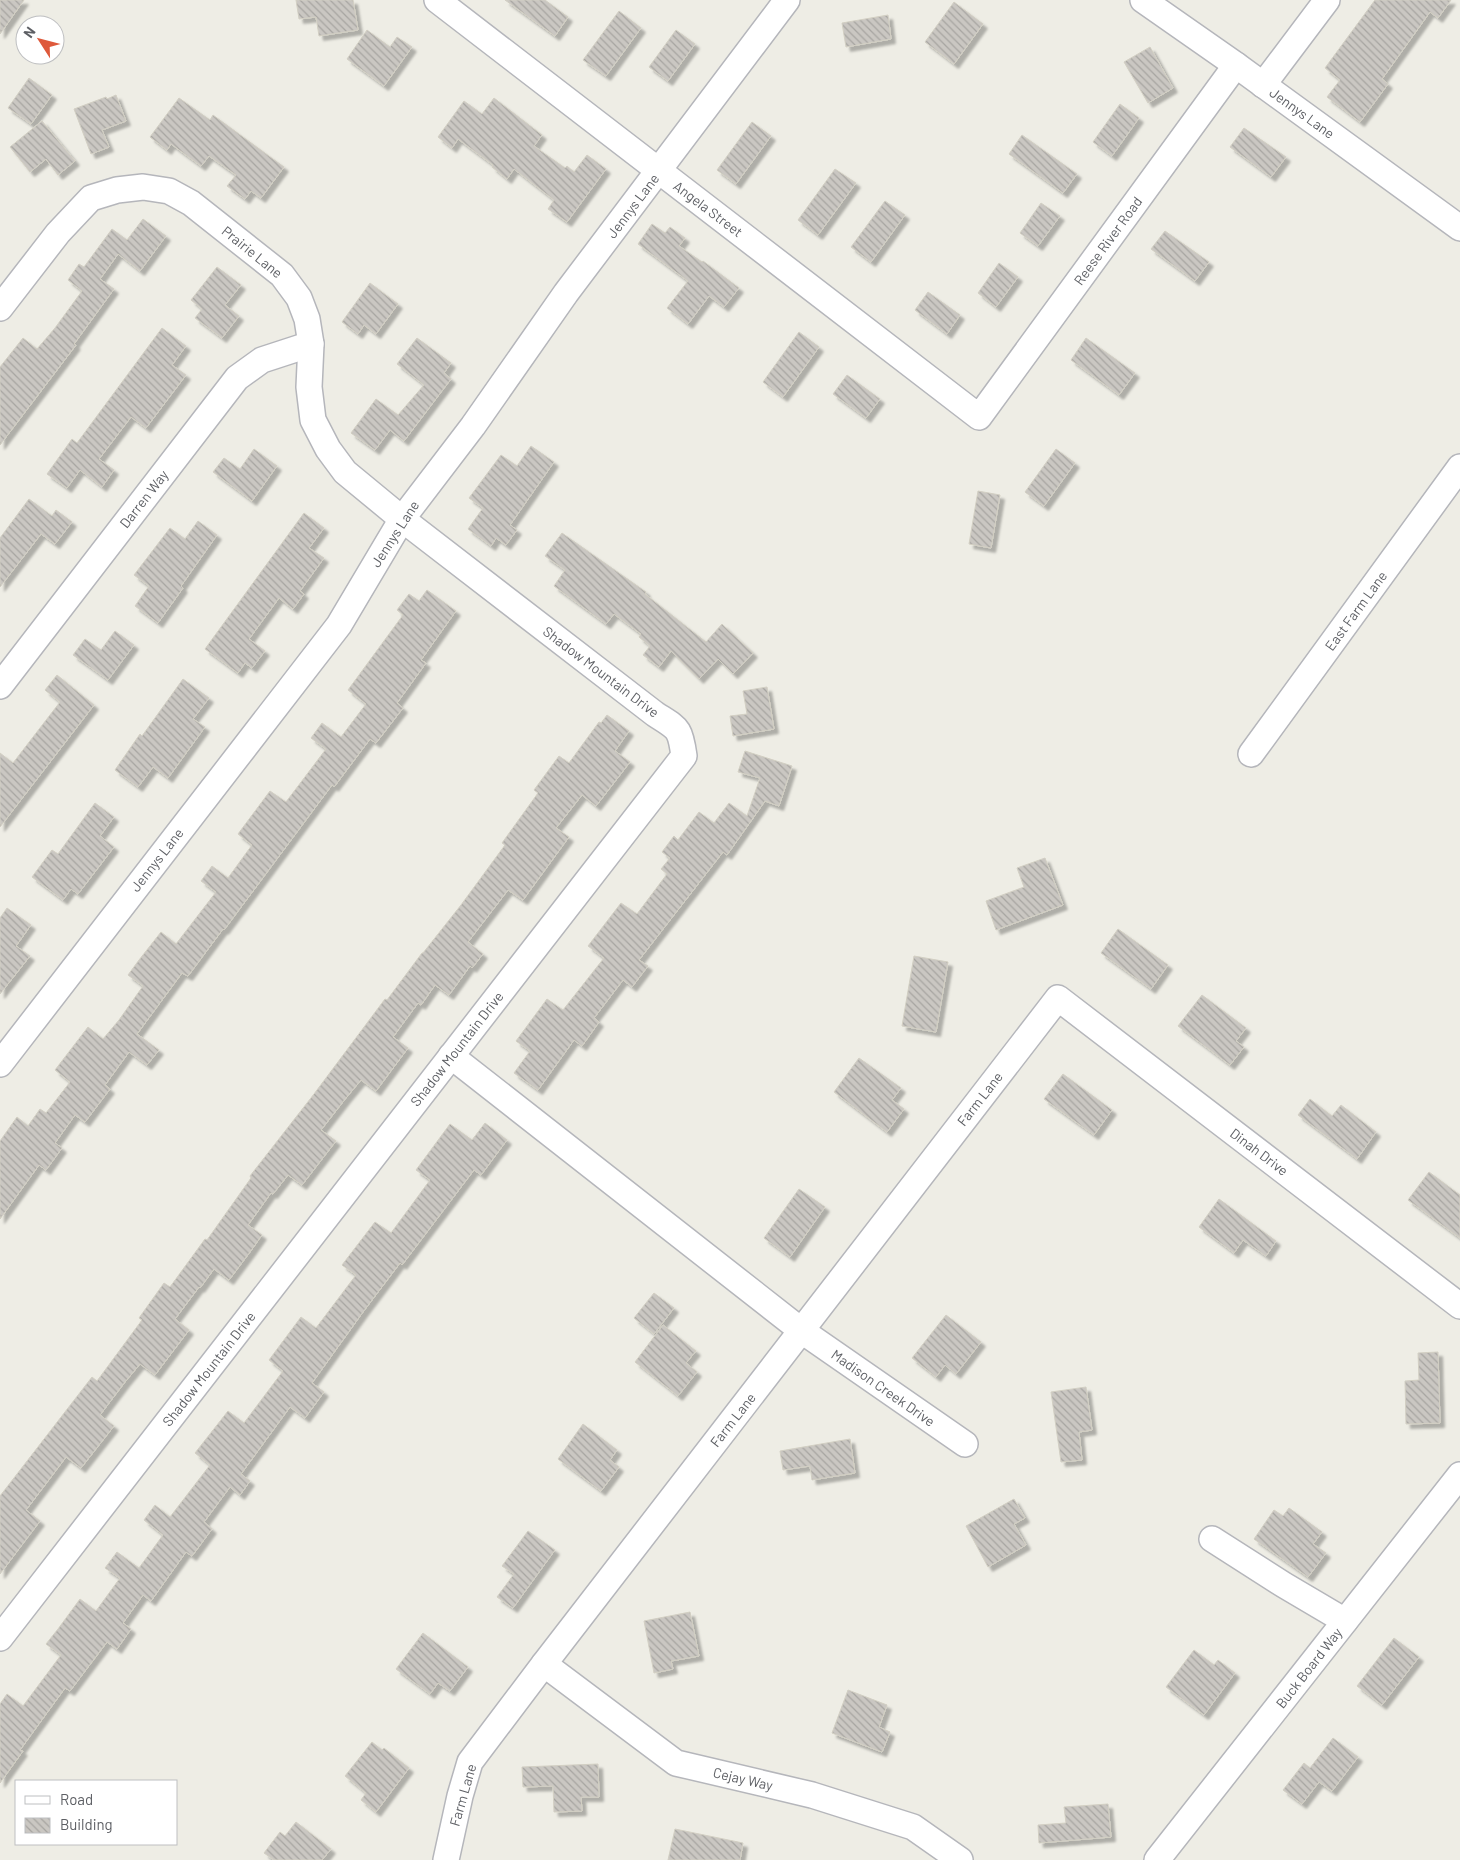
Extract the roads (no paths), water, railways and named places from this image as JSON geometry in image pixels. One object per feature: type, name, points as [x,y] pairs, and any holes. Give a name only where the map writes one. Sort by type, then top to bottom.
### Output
[{"type":"street","name":"Angela Street","points":[[437,0],[979,417]]},
{"type":"street","name":"Jennys Lane","points":[[0,1064],[338,625],[402,519],[473,426],[566,293],[787,0]]},
{"type":"street","name":"Jennys Lane","points":[[1143,0],[1236,65],[1460,228]]},
{"type":"street","points":[[1263,85],[1327,0]]},
{"type":"street","name":"Reese River Road","points":[[979,417],[1236,65]]},
{"type":"street","name":"Prairie Lane","points":[[0,308],[58,233],[91,198],[117,190],[144,187],[169,191],[191,202],[282,275],[299,298],[307,319],[311,344],[309,387],[313,420],[328,449],[345,472],[402,519]]},
{"type":"street","name":"Darren Way","points":[[0,686],[236,378],[262,360],[311,344]]},
{"type":"street","name":"East Farm Lane","points":[[1252,754],[1460,467]]},
{"type":"street","name":"Shadow Mountain Drive","points":[[0,1638],[684,756],[681,736],[675,727],[655,714],[402,519]]},
{"type":"street","name":"Dinah Drive","points":[[1058,998],[1460,1306]]},
{"type":"street","name":"Farm Lane","points":[[446,1860],[460,1796],[470,1762],[1058,998]]},
{"type":"street","name":"Madison Creek Drive","points":[[452,1056],[802,1331],[965,1444]]},
{"type":"street","name":"Buck Board Way","points":[[1157,1860],[1460,1475]]},
{"type":"street","points":[[1212,1539],[1345,1621]]},
{"type":"street","name":"Cejay Way","points":[[544,1664],[676,1763],[812,1794],[913,1827],[960,1860]]}]
